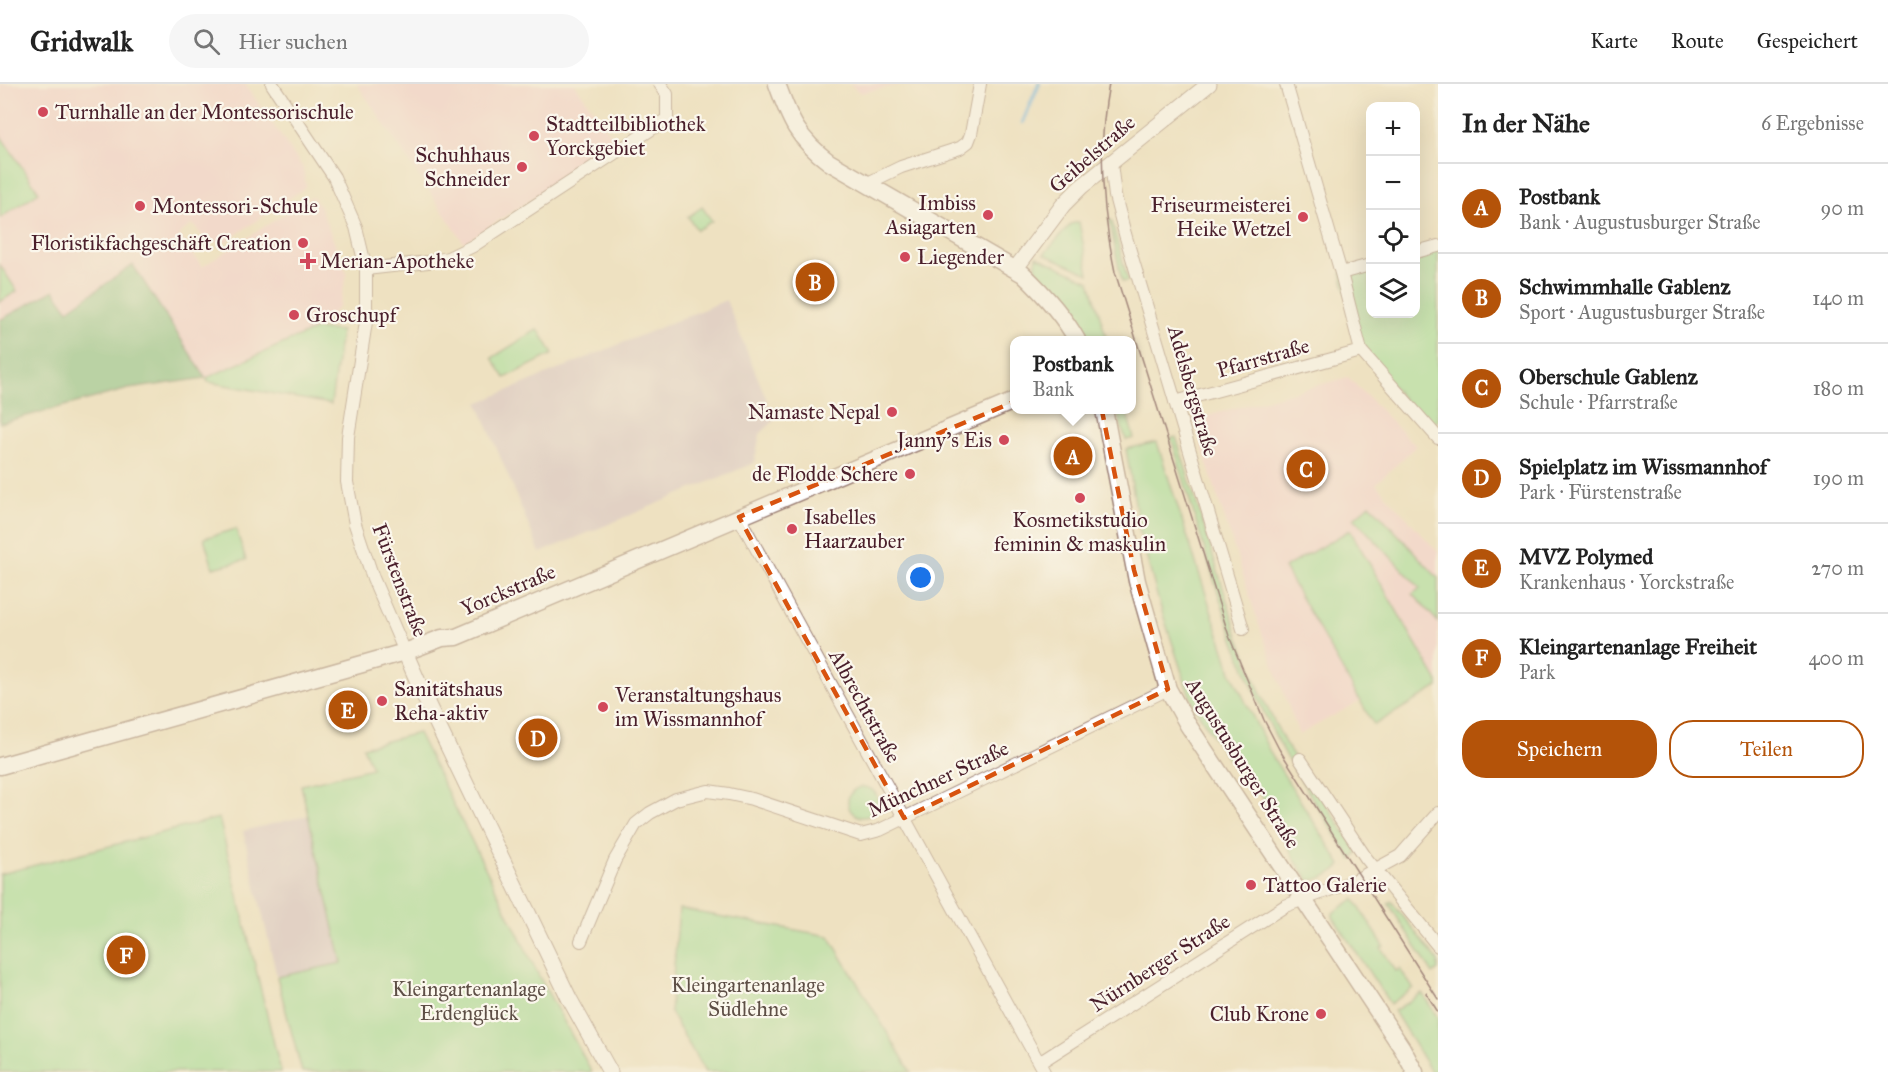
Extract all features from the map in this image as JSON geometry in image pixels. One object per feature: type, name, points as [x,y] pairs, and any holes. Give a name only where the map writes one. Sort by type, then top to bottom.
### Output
[{"type":"main road","points":[[777,84],[787,112],[798,133],[812,149],[829,162],[1016,268],[1039,289],[1074,336]]},
{"type":"main road","name":"Yorckstraße","points":[[0,766],[405,652],[442,638],[456,637],[1010,403]]},
{"type":"main road","name":"Augustusburger Straße","points":[[1105,414],[1134,570],[1168,689],[1188,725],[1402,1048],[1415,1072]]},
{"type":"street","name":"Fürstenstraße","points":[[272,84],[334,177],[357,227],[366,269],[366,322],[348,436],[347,482],[355,524],[373,578],[429,707],[569,998],[610,1072]]},
{"type":"street","points":[[366,269],[448,258],[473,246],[667,119],[667,94],[660,84]]},
{"type":"street","points":[[868,183],[901,167],[960,148],[968,142],[980,84]]},
{"type":"street","name":"Geibelstraße","points":[[1016,268],[1063,205],[1081,187],[1209,84]]},
{"type":"street","points":[[1286,84],[1362,351],[1437,434]]},
{"type":"street","name":"Adelsbergstraße","points":[[1111,163],[1120,215],[1243,629]]},
{"type":"street","points":[[1420,251],[1438,246]]},
{"type":"street","points":[[1341,273],[1366,266]]},
{"type":"street","name":"Pfarrstraße","points":[[1175,402],[1362,351]]},
{"type":"street","name":"Albrechtstraße","points":[[739,517],[1041,1067]]},
{"type":"street","name":"Münchner Straße","points":[[581,940],[615,860],[636,824],[675,799],[708,791],[729,794],[752,799],[861,835],[880,830],[1168,689]]},
{"type":"street","points":[[1300,759],[1375,871],[1438,946]]},
{"type":"street","name":"Nürnberger Straße","points":[[1041,1067],[1285,906],[1354,881],[1400,856],[1438,813]]},
{"type":"highlighted area","points":[[1090,370],[1097,386],[1134,570],[1168,689],[904,818],[739,517]]},
{"type":"shaded area","name":"Montessori-Schule","points":[[0,84],[245,84],[303,168],[306,187],[224,243],[206,241],[193,224],[179,234],[202,267],[312,196],[320,207],[347,274],[339,307],[316,329],[206,378],[133,265],[68,310],[26,307],[0,320]]},
{"type":"shaded area","points":[[357,84],[575,84],[617,144],[464,243]]},
{"type":"shaded area","points":[[850,84],[903,84],[860,93]]},
{"type":"shaded area","points":[[726,300],[775,420],[760,434],[754,463],[540,553],[478,403]]},
{"type":"shaded area","points":[[1348,377],[1416,446],[1376,484],[1438,552],[1438,687],[1374,725],[1360,701],[1299,735],[1259,625],[1193,420]]},
{"type":"shaded area","points":[[309,815],[342,963],[277,977],[243,831]]},
{"type":"green space","points":[[0,135],[39,192],[0,218]]},
{"type":"green space","points":[[702,207],[712,221],[697,230],[688,217]]},
{"type":"green space","points":[[1109,219],[1112,221],[1128,281],[1122,282]]},
{"type":"green space","points":[[1079,222],[1089,274],[1044,254],[1071,224]]},
{"type":"green space","points":[[1438,246],[1438,420],[1429,428],[1361,351],[1341,273],[1366,266],[1366,318],[1420,318],[1420,251]]},
{"type":"green space","points":[[1036,256],[1090,281],[1106,336],[1085,336],[1036,270]]},
{"type":"green space","points":[[0,265],[17,291],[0,302]]},
{"type":"green space","points":[[133,265],[206,378],[129,389],[0,423],[0,320],[54,290],[68,310]]},
{"type":"green space","points":[[316,329],[341,331],[331,404],[208,382],[206,378]]},
{"type":"green space","points":[[538,329],[553,354],[505,378],[492,358]]},
{"type":"green space","points":[[1117,414],[1127,414],[1134,438],[1126,440]]},
{"type":"green space","points":[[1176,437],[1237,633],[1262,697],[1285,743],[1358,852],[1352,860],[1286,755],[1252,685],[1238,651],[1203,545],[1171,438]]},
{"type":"green space","points":[[1157,442],[1231,672],[1272,756],[1341,865],[1321,878],[1309,880],[1294,859],[1275,818],[1255,785],[1226,757],[1195,708],[1188,691],[1158,599],[1140,533],[1126,449]]},
{"type":"green space","points":[[1370,504],[1438,578],[1438,622],[1413,594],[1420,588],[1354,518]]},
{"type":"green space","points":[[236,529],[246,560],[213,568],[204,538]]},
{"type":"green space","points":[[1350,530],[1438,682],[1438,687],[1374,725],[1284,568]]},
{"type":"green space","points":[[537,720],[553,748],[540,756],[523,728]]},
{"type":"green space","name":"Kleingartenanlage Erdenglück","points":[[418,733],[541,980],[592,1072],[302,1072],[277,977],[342,963],[301,785],[372,768],[363,747]]},
{"type":"green space","points":[[863,787],[874,791],[878,802],[874,813],[863,817],[852,813],[848,802],[852,791]]},
{"type":"green space","points":[[219,818],[281,1072],[0,1072],[0,874]]},
{"type":"green space","points":[[1354,899],[1384,946],[1381,948],[1396,971],[1400,969],[1413,988],[1390,1004],[1333,917],[1333,913]]},
{"type":"green space","points":[[1391,901],[1438,961],[1438,970],[1433,974],[1388,903]]},
{"type":"green space","name":"Kleingartenanlage Südlehne","points":[[679,909],[829,936],[911,1072],[705,1072],[670,1012]]},
{"type":"green space","points":[[1422,993],[1438,1018],[1438,1072],[1431,1072],[1394,1011]]},
{"type":"waterway","points":[[1023,122],[1039,84]]},
{"type":"tram line","points":[[1109,84],[1103,131],[1104,202],[1115,272],[1135,336]]},
{"type":"tram line","points":[[1136,339],[1229,636],[1264,720],[1279,749],[1438,999]]},
{"type":"tram line","points":[[1426,993],[1438,1012]]},
{"type":"place","name":"Turnhalle an der Montessorischule","points":[[43,112]]},
{"type":"place","name":"Stadtteilbibliothek Yorckgebiet","points":[[534,136]]},
{"type":"place","name":"Schuhhaus Schneider","points":[[522,167]]},
{"type":"place","name":"Montessori-Schule","points":[[140,206]]},
{"type":"place","name":"Imbiss Asiagarten","points":[[988,215]]},
{"type":"place","name":"Friseurmeisterei Heike Wetzel","points":[[1303,217]]},
{"type":"place","name":"Floristikfachgeschäft Creation","points":[[303,243]]},
{"type":"place","name":"Liegender","points":[[905,257]]},
{"type":"place","name":"Merian-Apotheke","points":[[308,261]]},
{"type":"place","name":"Schwimmhalle Gablenz","points":[[815,282]]},
{"type":"place","name":"Groschupf","points":[[294,315]]},
{"type":"place","name":"Namaste Nepal","points":[[892,412]]},
{"type":"place","name":"Janny's Eis","points":[[1004,440]]},
{"type":"place","name":"Postbank","points":[[1073,456]]},
{"type":"place","name":"Oberschule Gablenz","points":[[1306,469]]},
{"type":"place","name":"de Flodde Schere","points":[[910,474]]},
{"type":"place","name":"Kosmetikstudio feminin & maskulin","points":[[1080,498]]},
{"type":"place","name":"Isabelles Haarzauber","points":[[792,529]]},
{"type":"place","name":"Sanitätshaus Reha-aktiv","points":[[382,701]]},
{"type":"place","name":"Veranstaltungshaus im Wissmannhof","points":[[603,707]]},
{"type":"place","name":"MVZ Polymed","points":[[348,710]]},
{"type":"place","name":"Spielplatz im Wissmannhof","points":[[538,738]]},
{"type":"place","name":"Tattoo Galerie","points":[[1251,885]]},
{"type":"place","name":"Kleingartenanlage Freiheit","points":[[126,955]]},
{"type":"place","name":"Club Krone","points":[[1321,1014]]}]
